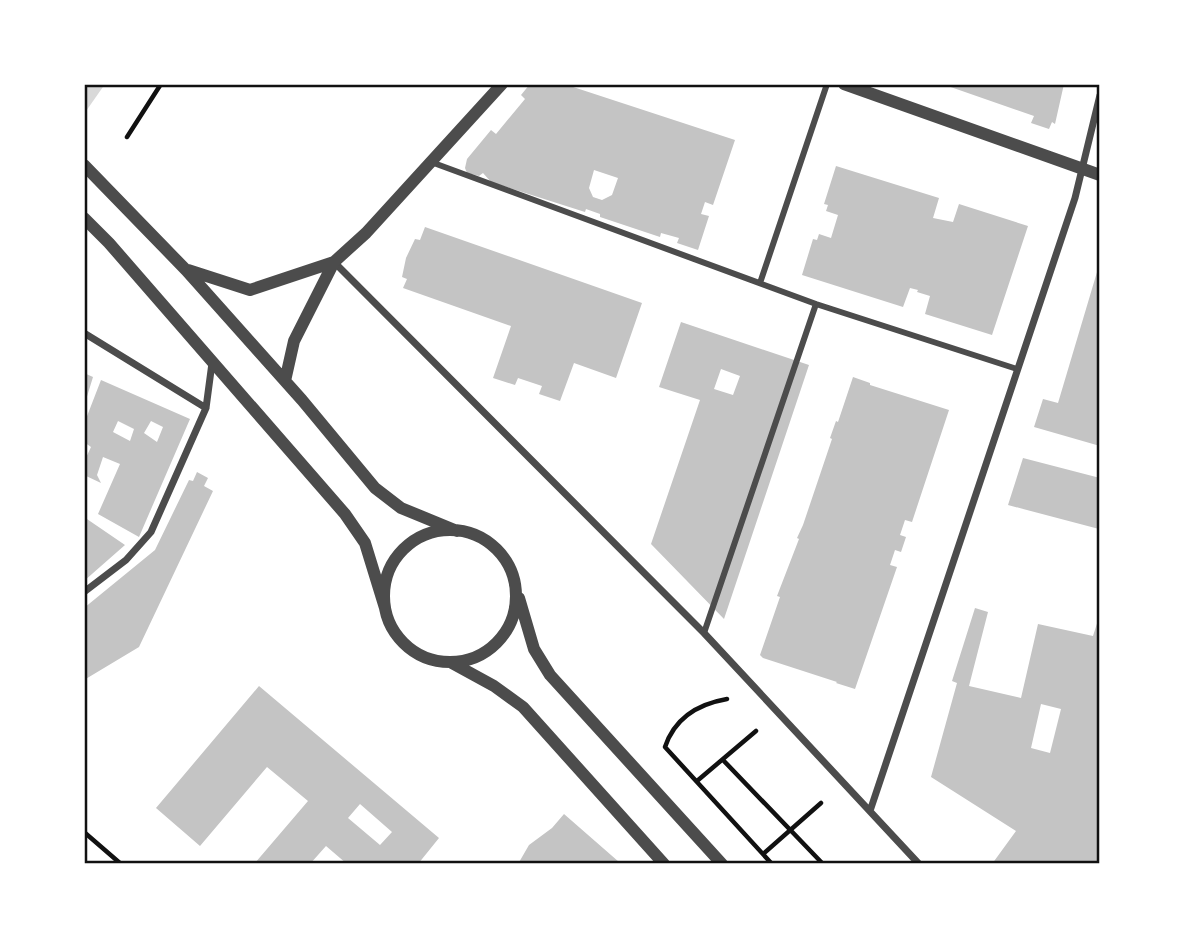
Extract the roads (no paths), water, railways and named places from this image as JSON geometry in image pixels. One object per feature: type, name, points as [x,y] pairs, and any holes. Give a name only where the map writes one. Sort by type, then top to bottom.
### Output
[{"type":"street","points":[[285,381],[294,341],[334,262],[366,233],[502,84]]},
{"type":"street","points":[[760,283],[827,84]]},
{"type":"street","points":[[844,84],[1100,175]]},
{"type":"street","points":[[870,811],[1083,169],[1100,95]]},
{"type":"street","points":[[429,162],[816,304],[1017,369]]},
{"type":"street","points":[[84,165],[187,270],[375,488],[401,508],[479,537],[498,550],[511,569],[534,649],[550,675],[722,864]]},
{"type":"street","points":[[84,218],[109,243],[345,514],[365,543],[391,626],[402,642],[425,658],[452,663],[494,686],[523,707],[664,864]]},
{"type":"street","points":[[187,270],[250,290],[334,262]]},
{"type":"street","points":[[334,262],[704,634],[919,864]]},
{"type":"street","points":[[704,634],[816,304]]},
{"type":"street","points":[[84,333],[206,408]]},
{"type":"street","points":[[84,592],[126,560],[151,532],[206,408],[212,362]]},
{"type":"street","points":[[385,608],[384,591],[388,574],[408,546],[440,531],[457,531]]},
{"type":"street","points":[[452,663],[473,659],[492,648],[506,632],[514,612],[517,591]]}]
